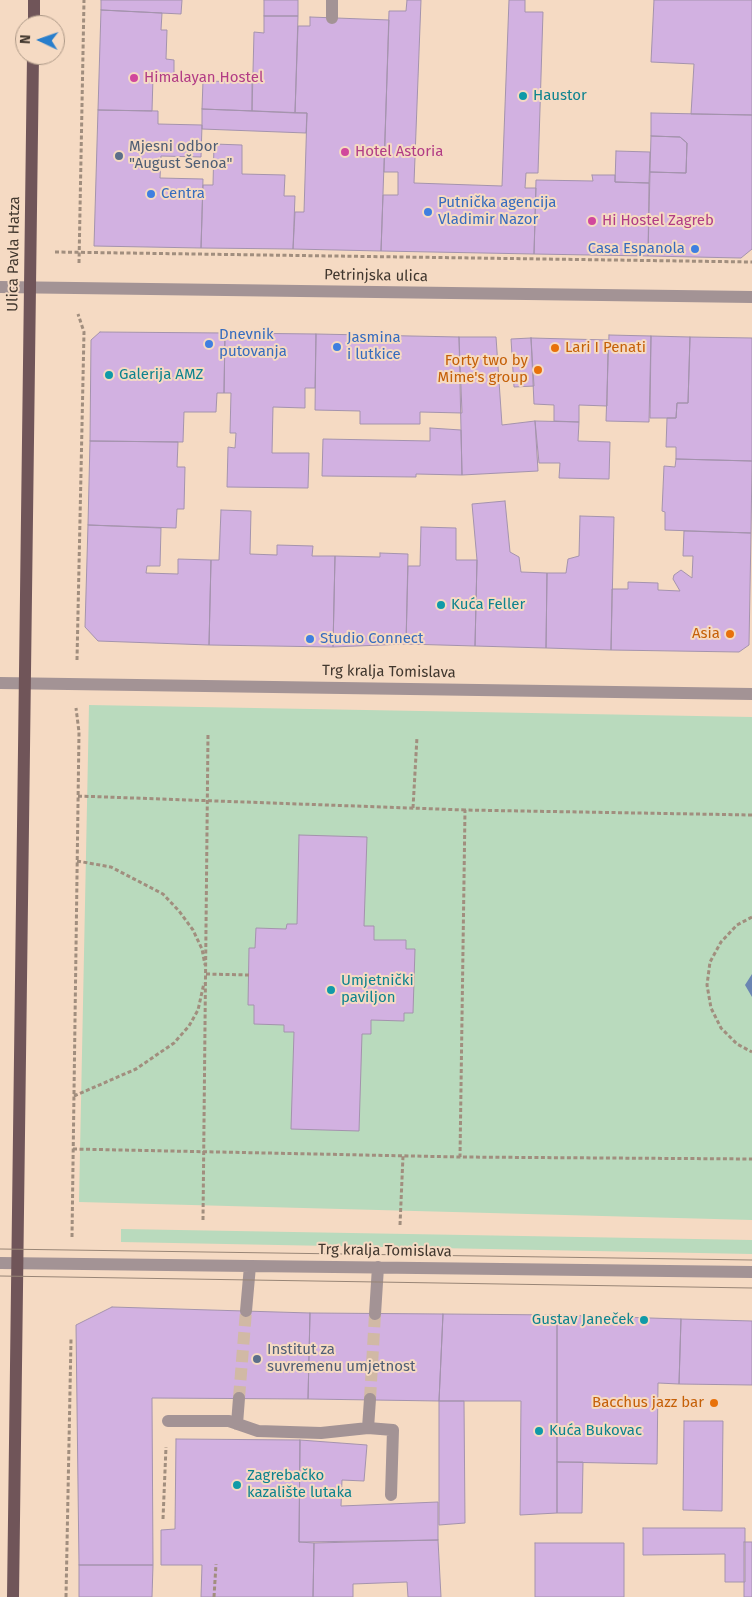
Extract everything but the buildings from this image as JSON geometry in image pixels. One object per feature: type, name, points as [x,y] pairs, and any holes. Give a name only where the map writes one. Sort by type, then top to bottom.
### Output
[{"type":"main road","points":[[34,0],[34,15]]},
{"type":"main road","name":"Ulica Pavla Hatza","points":[[12,1597],[33,65]]},
{"type":"street","points":[[332,0],[332,18]]},
{"type":"street","name":"Petrinjska ulica","points":[[0,287],[752,297]]},
{"type":"street","name":"Trg kralja Tomislava","points":[[0,682],[752,694]]},
{"type":"street","name":"Trg kralja Tomislava","points":[[0,1262],[752,1272]]},
{"type":"street","points":[[246,1311],[250,1266]]},
{"type":"street","points":[[375,1314],[378,1267]]},
{"type":"street","points":[[237,1424],[239,1398]]},
{"type":"street","points":[[368,1428],[370,1399]]},
{"type":"street","points":[[168,1421],[230,1421],[258,1431],[321,1432],[368,1428],[393,1430],[391,1495]]},
{"type":"path","points":[[79,264],[81,252],[84,0]]},
{"type":"path","points":[[60,252],[752,262]]},
{"type":"path","points":[[77,656],[84,332],[78,314],[78,306]]},
{"type":"path","points":[[72,1237],[79,732],[76,708]]},
{"type":"path","points":[[203,1220],[208,734]]},
{"type":"path","points":[[414,808],[417,737]]},
{"type":"path","points":[[78,796],[465,810],[752,815]]},
{"type":"path","points":[[460,1157],[465,810]]},
{"type":"path","points":[[74,1096],[136,1068],[174,1043],[189,1026],[198,1010],[206,974],[202,949],[193,930],[163,894],[111,867],[77,861]]},
{"type":"path","points":[[752,917],[737,925],[721,942],[710,962],[707,985],[710,1008],[721,1028],[737,1044],[752,1052]]},
{"type":"path","points":[[206,974],[248,976]]},
{"type":"path","points":[[73,1149],[460,1157],[752,1159]]},
{"type":"path","points":[[400,1225],[403,1156]]},
{"type":"path","points":[[66,1597],[71,1339]]},
{"type":"path","points":[[163,1519],[168,1421]]},
{"type":"path","points":[[214,1597],[216,1564]]},
{"type":"green space","points":[[89,705],[752,717],[752,1220],[79,1202]]},
{"type":"green space","points":[[121,1229],[752,1240],[752,1254],[121,1242]]},
{"type":"water","points":[[752,974],[752,997],[745,985]]},
{"type":"tunnel","points":[[239,1398],[246,1311]]},
{"type":"tunnel","points":[[370,1399],[375,1314]]},
{"type":"tram line","points":[[0,1249],[752,1260]]},
{"type":"tram line","points":[[0,1276],[752,1288]]},
{"type":"place","name":"Himalayan Hostel","points":[[134,78]]},
{"type":"place","name":"Haustor","points":[[523,96]]},
{"type":"place","name":"Hotel Astoria","points":[[345,152]]},
{"type":"place","name":"Mjesni odbor \"August Šenoa\"","points":[[119,156]]},
{"type":"place","name":"Centra","points":[[151,194]]},
{"type":"place","name":"Putnička agencija Vladimir Nazor","points":[[428,212]]},
{"type":"place","name":"Hi Hostel Zagreb","points":[[592,221]]},
{"type":"place","name":"Casa Espanola","points":[[695,249]]},
{"type":"place","name":"Dnevnik putovanja","points":[[209,344]]},
{"type":"place","name":"Jasmina i lutkice","points":[[337,347]]},
{"type":"place","name":"Lari I Penati","points":[[555,348]]},
{"type":"place","name":"Forty two by Mime's group","points":[[538,370]]},
{"type":"place","name":"Galerija AMZ","points":[[109,375]]},
{"type":"place","name":"Kuća Feller","points":[[441,605]]},
{"type":"place","name":"Asia","points":[[730,634]]},
{"type":"place","name":"Studio Connect","points":[[310,639]]},
{"type":"place","name":"Umjetnički paviljon","points":[[331,990]]},
{"type":"place","name":"Gustav Janeček","points":[[644,1320]]},
{"type":"place","name":"Institut za suvremenu umjetnost","points":[[257,1359]]},
{"type":"place","name":"Bacchus jazz bar","points":[[714,1403]]},
{"type":"place","name":"Kuća Bukovac","points":[[539,1431]]},
{"type":"place","name":"Zagrebačko kazalište lutaka","points":[[237,1485]]}]
